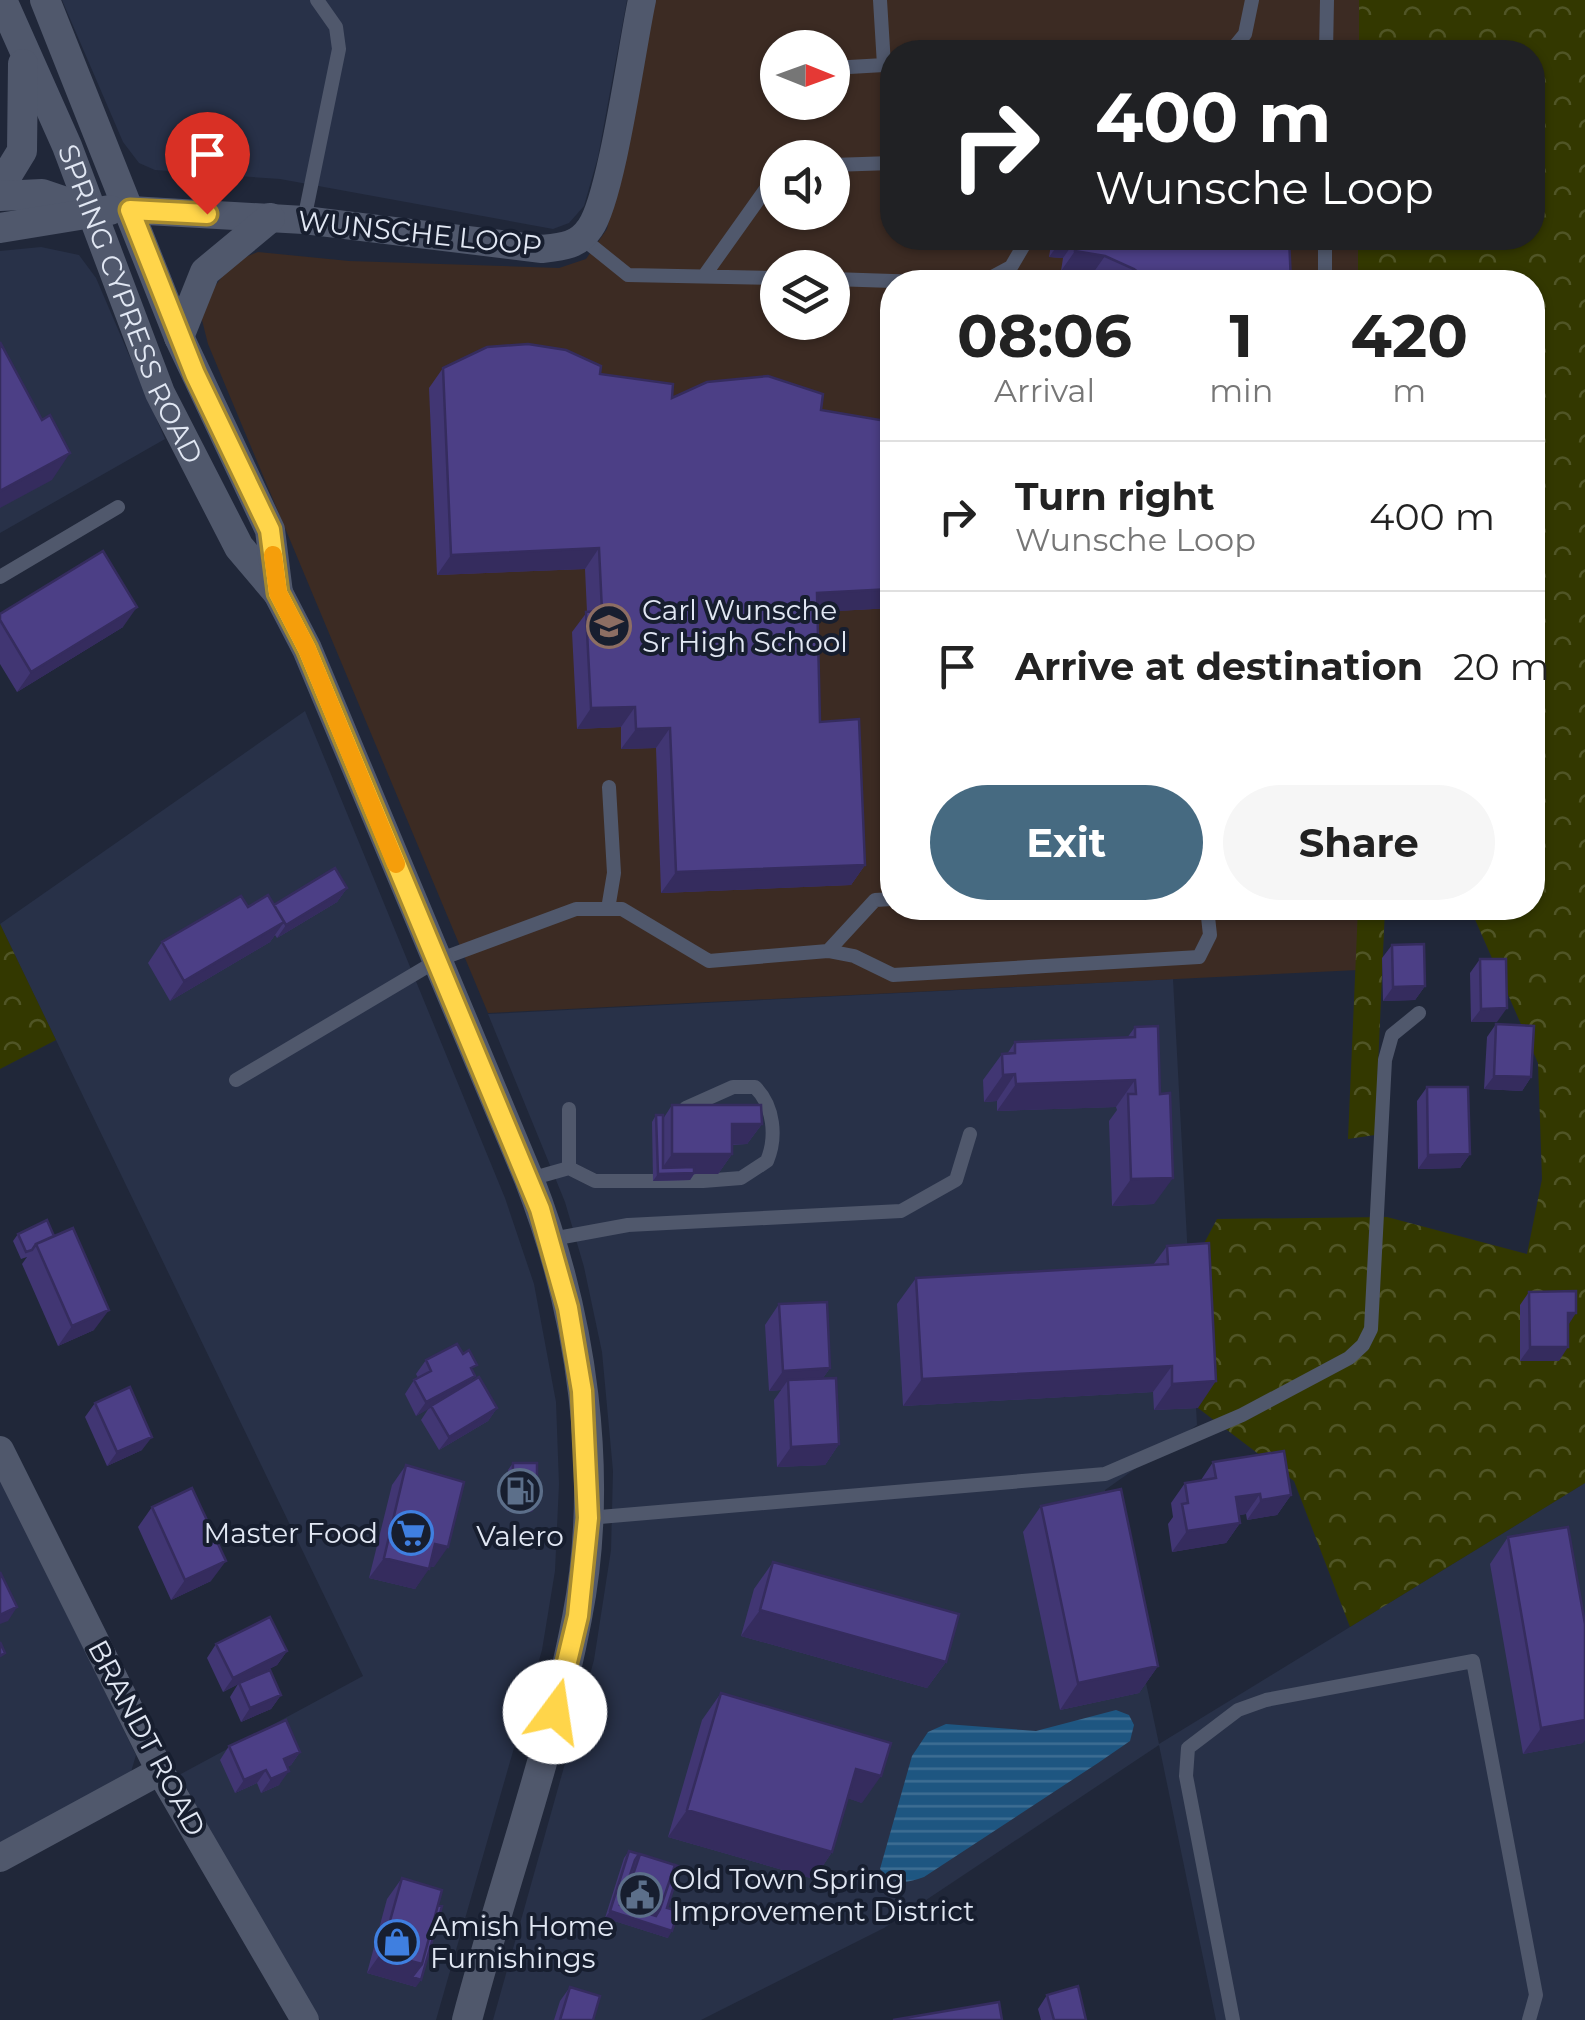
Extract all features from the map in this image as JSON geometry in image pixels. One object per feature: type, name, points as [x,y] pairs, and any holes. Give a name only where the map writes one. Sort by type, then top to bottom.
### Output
[{"type":"main road","name":"SPRING CYPRESS ROAD","points":[[2,0],[92,211],[168,410],[238,546],[278,593],[307,649],[552,1239],[582,1391],[588,1518],[578,1616],[467,2020]]},
{"type":"main road","name":"SPRING CYPRESS ROAD","points":[[45,0],[179,337],[270,530],[278,593]]},
{"type":"main road","points":[[0,187],[22,150],[20,41]]},
{"type":"main road","points":[[0,196],[42,194],[92,211]]},
{"type":"main road","points":[[0,228],[40,224],[92,211],[130,210]]},
{"type":"main road","points":[[179,337],[204,272],[270,218]]},
{"type":"street","name":"WUNSCHE LOOP","points":[[130,210],[304,220],[542,249],[569,246],[593,226],[642,0]]},
{"type":"street","name":"BRANDT ROAD","points":[[0,1450],[160,1771],[305,2020]]},
{"type":"street","points":[[0,1858],[160,1771]]},
{"type":"lane","points":[[880,0],[885,40]]},
{"type":"lane","points":[[1240,40],[1252,0]]},
{"type":"lane","points":[[1326,40],[1327,0]]},
{"type":"lane","points":[[304,220],[338,50],[336,27],[321,1]]},
{"type":"lane","points":[[850,67],[880,65]]},
{"type":"lane","points":[[850,164],[880,163]]},
{"type":"lane","points":[[704,276],[760,197]]},
{"type":"lane","points":[[582,238],[628,275],[760,278]]},
{"type":"lane","points":[[1004,270],[1021,250]]},
{"type":"lane","points":[[850,280],[880,281]]},
{"type":"lane","points":[[0,577],[118,506]]},
{"type":"lane","points":[[608,788],[614,873],[608,909]]},
{"type":"lane","points":[[828,951],[875,900],[880,900]]},
{"type":"lane","points":[[236,1080],[438,960],[576,910],[622,909],[708,961],[828,951],[854,956],[894,976],[1198,957],[1210,935],[1208,920]]},
{"type":"lane","points":[[588,1518],[1105,1474],[1242,1415],[1349,1358],[1364,1345],[1371,1328],[1384,1060],[1392,1035],[1420,1013]]},
{"type":"lane","points":[[529,1180],[569,1168],[595,1181],[704,1181],[740,1178],[767,1161],[773,1126],[764,1096],[755,1087],[733,1086],[686,1108]]},
{"type":"lane","points":[[569,1110],[569,1168]]},
{"type":"lane","points":[[552,1239],[628,1225],[901,1211],[956,1180],[970,1134]]},
{"type":"lane","points":[[1234,2020],[1186,1776],[1188,1748],[1238,1710],[1266,1700],[1473,1661],[1536,1995],[1529,2020]]},
{"type":"shaded area","points":[[62,0],[627,0],[598,157],[584,206],[569,223],[553,229],[280,179],[155,170],[139,163],[123,142]]},
{"type":"shaded area","name":"Carl Wunsche Sr High School","points":[[653,0],[1359,0],[1359,40],[880,40],[880,250],[1358,250],[1358,270],[880,270],[880,920],[1358,920],[1358,970],[488,1013],[208,344],[202,320],[204,301],[233,262],[258,252],[349,261],[559,268],[586,259],[607,229]]},
{"type":"shaded area","points":[[41,247],[79,255],[96,278],[165,439],[0,533],[0,251]]},
{"type":"shaded area","points":[[305,711],[505,1198],[534,1284],[556,1402],[559,1484],[555,1571],[542,1650],[436,2020],[320,2020],[295,1983],[179,1775],[363,1676],[0,924]]},
{"type":"shaded area","points":[[1173,979],[1197,1425],[1105,1490],[1159,1744],[1585,1483],[1585,2020],[1216,2020],[1159,1745],[884,1928],[701,2020],[493,2020],[594,1660],[611,1550],[613,1471],[602,1352],[584,1267],[565,1202],[488,1014]]},
{"type":"shaded area","points":[[0,1478],[136,1755],[131,1772],[0,1843]]},
{"type":"green space","points":[[1359,0],[1585,0],[1585,1483],[1350,1627],[1294,1481],[1198,1408],[1190,1270],[1217,1219],[1387,1217],[1527,1254],[1542,1179],[1538,1063],[1475,920],[1545,920],[1545,270],[1358,270],[1358,250],[1545,250],[1545,40],[1359,40]]},
{"type":"green space","points":[[1357,920],[1384,920],[1375,1135],[1348,1139]]},
{"type":"green space","points":[[0,924],[56,1040],[0,1069]]},
{"type":"water","points":[[1116,1710],[1129,1715],[1134,1725],[1130,1741],[1098,1763],[924,1877],[900,1882],[880,1869],[912,1756],[928,1732],[946,1724],[1036,1731]]},
{"type":"building","points":[[1290,250],[1290,270],[1135,270],[1105,256],[1075,251]]},
{"type":"building","points":[[0,342],[42,420],[50,415],[70,453],[0,491]]},
{"type":"building","points":[[528,344],[566,350],[601,366],[600,374],[673,384],[672,398],[707,382],[768,376],[823,394],[821,410],[880,420],[880,590],[817,593],[820,722],[859,719],[865,865],[676,872],[670,728],[636,729],[635,707],[591,708],[586,612],[602,611],[599,548],[451,555],[443,368],[487,347]]},
{"type":"building","points":[[103,551],[137,607],[31,672],[0,614]]},
{"type":"building","points":[[335,868],[347,888],[286,925],[274,905]]},
{"type":"building","points":[[268,895],[284,922],[184,981],[162,942],[241,896],[248,907]]},
{"type":"building","points":[[1424,944],[1425,986],[1393,987],[1392,945]]},
{"type":"building","points":[[1480,959],[1506,959],[1507,1008],[1481,1009]]},
{"type":"building","points":[[1496,1024],[1534,1026],[1531,1077],[1494,1076]]},
{"type":"building","points":[[1158,1026],[1160,1094],[1170,1093],[1173,1178],[1131,1179],[1128,1094],[1136,1094],[1135,1080],[1016,1084],[1015,1074],[1003,1075],[1002,1054],[1015,1053],[1015,1042],[1135,1037],[1135,1027]]},
{"type":"building","points":[[1427,1087],[1468,1087],[1470,1154],[1428,1155]]},
{"type":"building","points":[[672,1105],[761,1105],[762,1124],[732,1124],[732,1154],[672,1154]]},
{"type":"building","points":[[656,1115],[663,1115],[663,1168],[694,1167],[694,1173],[658,1174]]},
{"type":"building","points":[[47,1220],[54,1236],[26,1252],[18,1234]]},
{"type":"building","points":[[73,1228],[109,1310],[72,1326],[36,1244]]},
{"type":"building","points":[[1209,1243],[1216,1381],[1172,1384],[1172,1366],[922,1379],[916,1278],[1168,1264],[1167,1246]]},
{"type":"building","points":[[1576,1291],[1576,1313],[1568,1313],[1568,1347],[1530,1347],[1529,1292]]},
{"type":"building","points":[[827,1302],[830,1368],[783,1371],[779,1304]]},
{"type":"building","points":[[457,1344],[463,1354],[469,1350],[477,1365],[471,1368],[475,1376],[426,1402],[414,1380],[431,1371],[426,1360]]},
{"type":"building","points":[[479,1377],[497,1408],[449,1437],[431,1406]]},
{"type":"building","points":[[836,1378],[839,1444],[791,1447],[788,1380]]},
{"type":"building","points":[[130,1387],[152,1437],[117,1452],[95,1403]]},
{"type":"building","points":[[1284,1451],[1291,1495],[1261,1500],[1260,1494],[1236,1497],[1240,1523],[1187,1531],[1182,1504],[1188,1503],[1185,1483],[1216,1478],[1213,1462]]},
{"type":"building","name":"Valero","points":[[513,1463],[537,1463],[537,1505],[512,1504]]},
{"type":"building","name":"Master Food","points":[[406,1465],[464,1482],[448,1547],[435,1544],[429,1569],[384,1558]]},
{"type":"building","points":[[192,1488],[226,1561],[185,1580],[152,1507]]},
{"type":"building","points":[[1121,1489],[1158,1666],[1078,1683],[1041,1506]]},
{"type":"building","points":[[1568,1527],[1585,1624],[1585,1720],[1541,1728],[1508,1537]]},
{"type":"building","points":[[773,1562],[959,1614],[946,1662],[760,1610]]},
{"type":"building","points":[[0,1572],[17,1607],[0,1615]]},
{"type":"building","points":[[270,1617],[287,1651],[233,1678],[216,1644]]},
{"type":"building","points":[[270,1670],[281,1695],[250,1708],[239,1683]]},
{"type":"building","points":[[721,1693],[891,1743],[881,1776],[856,1769],[832,1852],[687,1810]]},
{"type":"building","points":[[286,1720],[300,1752],[284,1759],[289,1771],[271,1779],[266,1770],[244,1780],[229,1746]]},
{"type":"building","points":[[629,1851],[639,1854],[620,1905],[656,1916],[675,1865],[680,1867],[667,1908],[678,1911],[672,1931],[610,1911]]},
{"type":"building","points":[[640,1854],[675,1865],[660,1909],[625,1898]]},
{"type":"building","points":[[402,1878],[442,1890],[422,1964],[381,1953]]},
{"type":"building","points":[[438,1905],[442,1906],[421,1980],[412,1977],[422,1964]]},
{"type":"building","points":[[1078,1986],[1086,2020],[1054,2020],[1047,1995]]},
{"type":"building","points":[[570,1987],[600,1996],[593,2020],[560,2020]]},
{"type":"building","points":[[999,2002],[1002,2020],[893,2020]]},
{"type":"slow traffic","points":[[273,555],[278,593],[307,649],[396,864]]},
{"type":"place","name":"Carl Wunsche Sr High School","points":[[609,626]]},
{"type":"place","name":"Valero","points":[[520,1491]]},
{"type":"place","name":"Master Food","points":[[411,1533]]},
{"type":"place","name":"Old Town Spring Improvement District","points":[[640,1895]]},
{"type":"place","name":"Amish Home Furnishings","points":[[397,1942]]},
{"type":"route","points":[[207,214],[130,210],[195,374],[270,530],[278,593],[307,649],[552,1239],[582,1391],[588,1518],[578,1616],[555,1712]]}]
